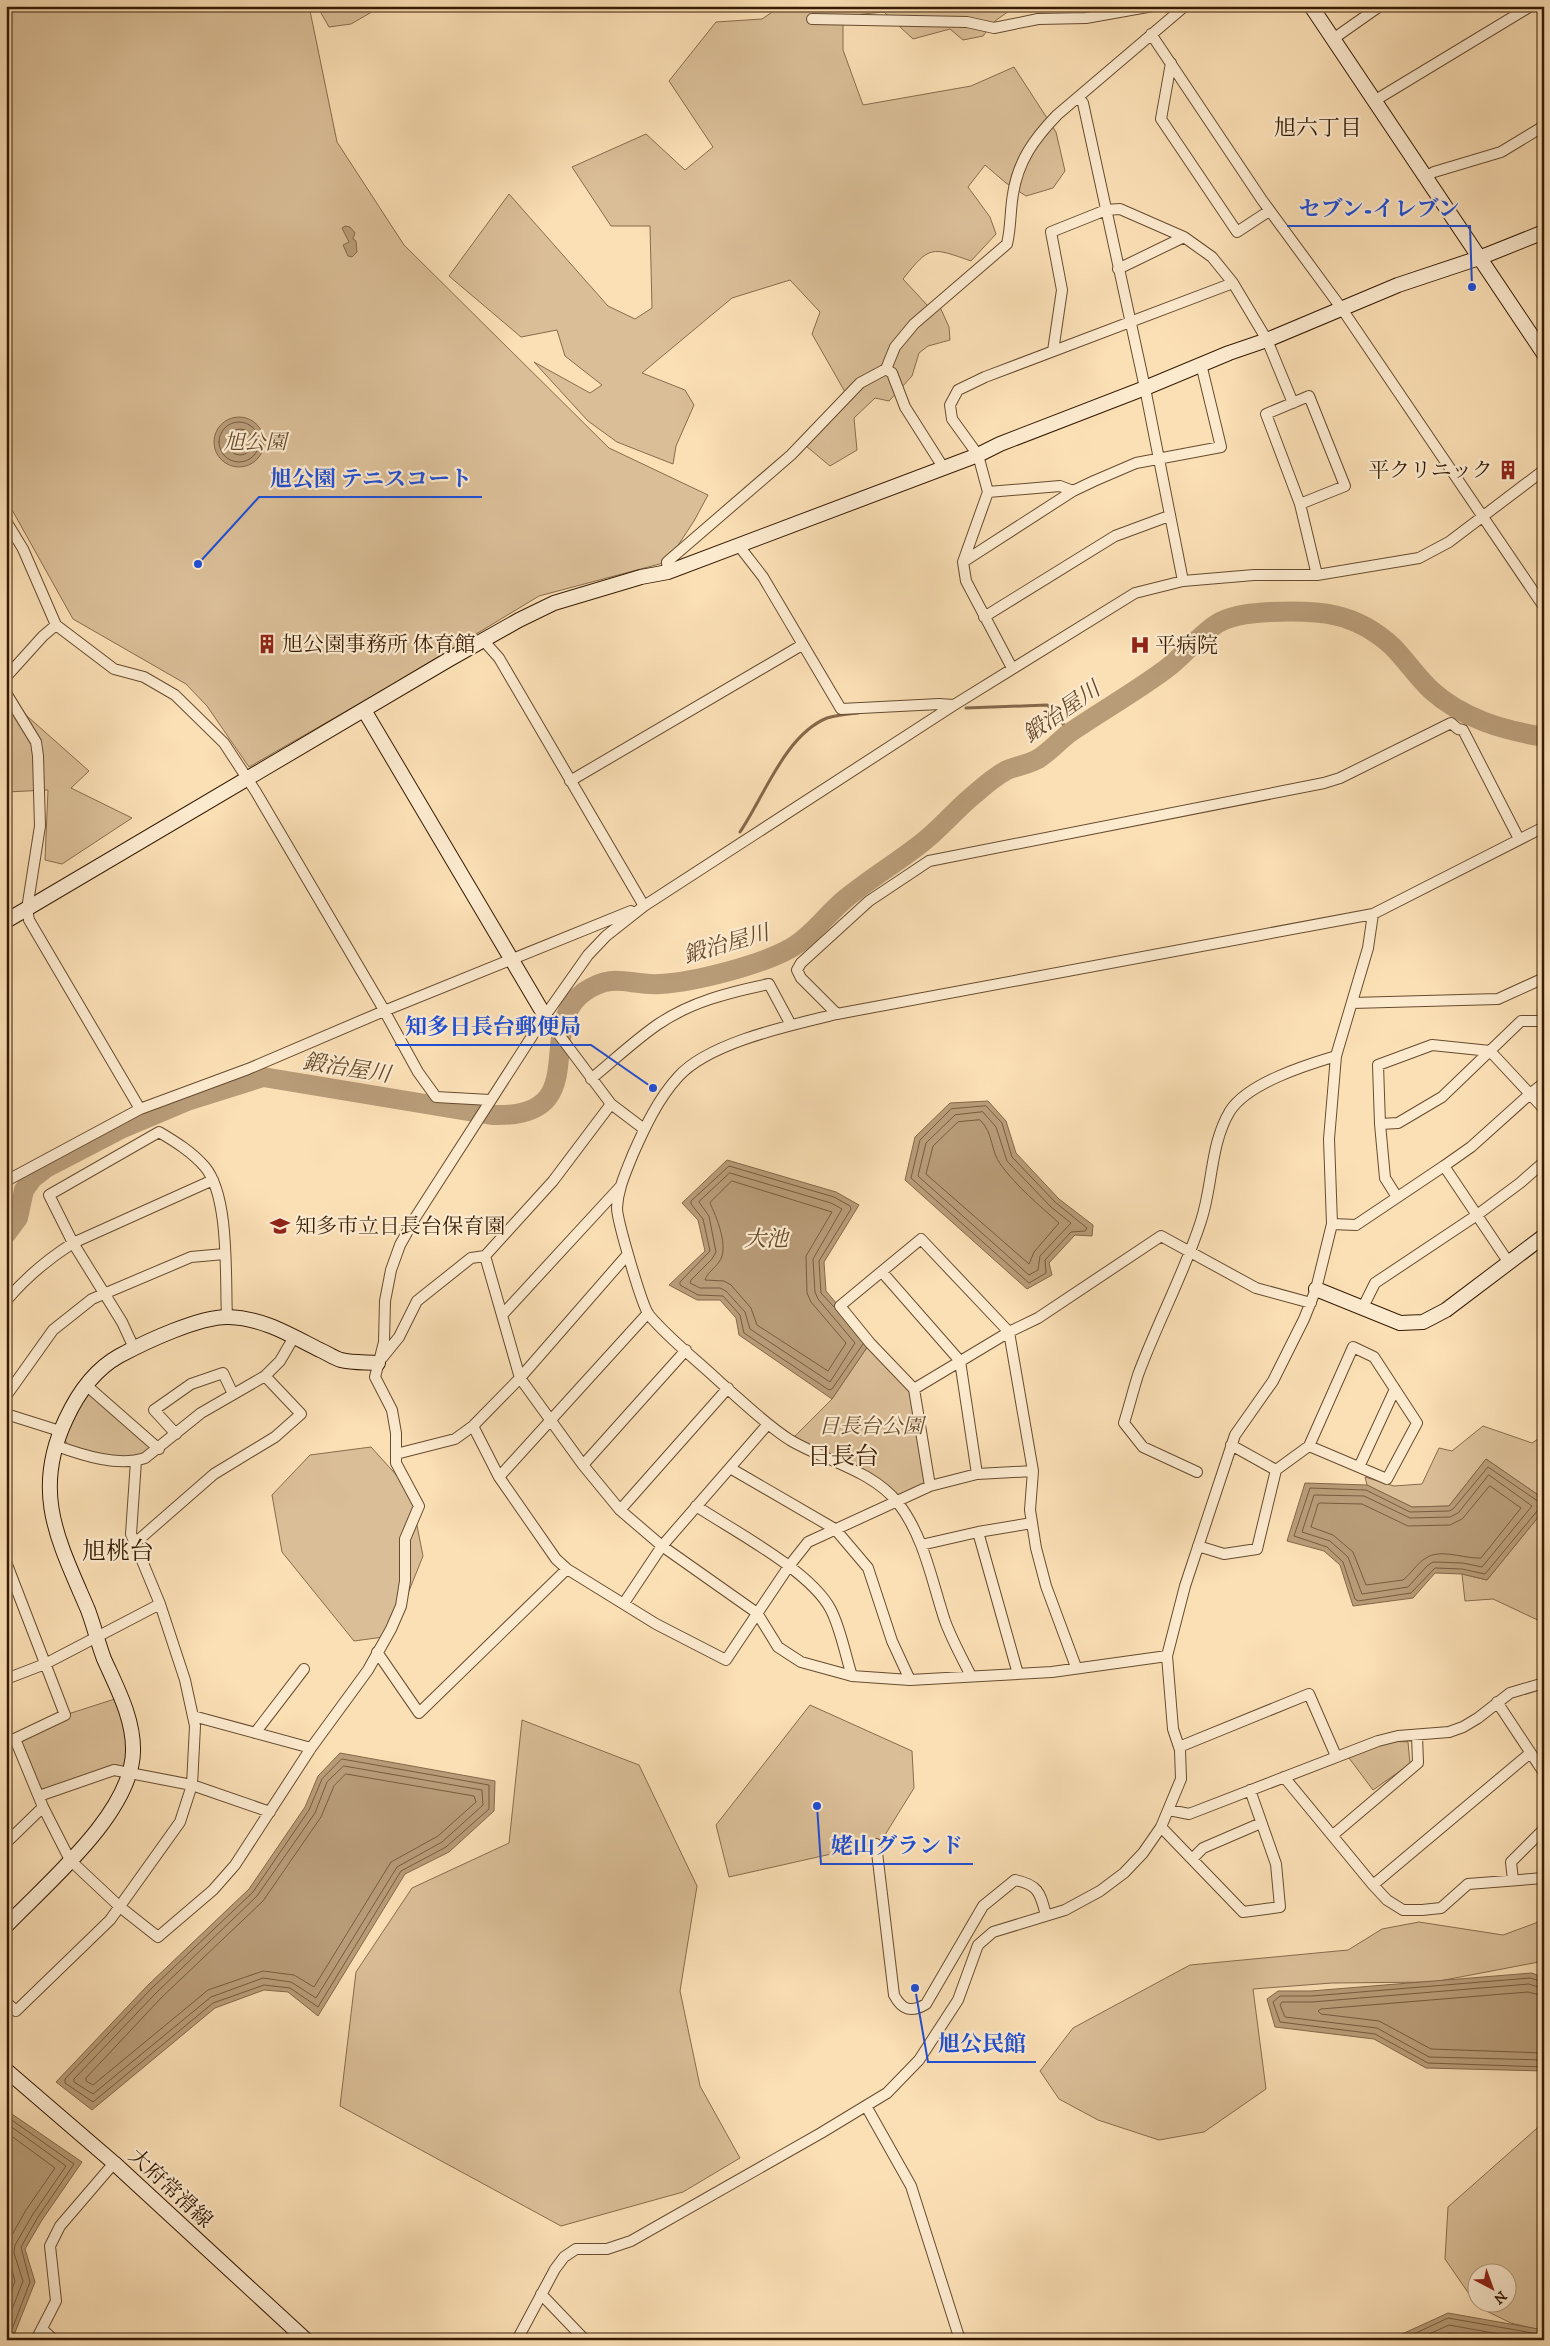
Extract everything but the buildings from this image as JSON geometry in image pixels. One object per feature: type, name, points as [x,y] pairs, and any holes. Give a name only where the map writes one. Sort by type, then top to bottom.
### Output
[{"type":"street","points":[[812,19],[967,22],[994,28],[1038,20],[1086,18],[1153,6]]},
{"type":"street","points":[[668,572],[667,562],[675,554],[791,455],[860,383],[886,369],[895,347],[914,324],[1007,244],[1018,170],[1028,149],[1056,115],[1186,6]]},
{"type":"street","points":[[1311,6],[1544,354]]},
{"type":"street","points":[[1333,39],[1380,6]]},
{"type":"street","points":[[1374,100],[1531,6]]},
{"type":"street","points":[[1151,34],[1269,211],[1342,309],[1544,607]]},
{"type":"street","points":[[1171,63],[1161,119],[1237,232],[1269,211]]},
{"type":"street","points":[[1078,97],[1082,103],[1145,388],[1182,581]]},
{"type":"street","points":[[1425,177],[1434,172],[1501,152],[1544,126]]},
{"type":"street","points":[[1053,351],[1062,290],[1051,232],[1106,210],[1120,209],[1184,237],[1212,257],[1233,283],[1267,340],[1293,403]]},
{"type":"street","points":[[6,921],[483,640],[554,603],[641,576],[668,572],[739,546],[978,455],[1000,444],[1145,388],[1201,364],[1267,340],[1398,285],[1479,258],[1544,232]]},
{"type":"street","points":[[1118,269],[1184,237]]},
{"type":"street","points":[[1012,668],[966,581],[964,562],[988,492],[978,455],[952,419],[950,405],[958,390],[985,377],[1233,283]]},
{"type":"street","points":[[964,562],[1073,491],[1136,463],[1221,447],[1201,364]]},
{"type":"street","points":[[886,369],[892,373],[905,407],[944,468]]},
{"type":"street","points":[[1300,504],[1344,486],[1309,396],[1266,414],[1300,504],[1317,575]]},
{"type":"street","points":[[6,1562],[65,1715],[10,1741],[70,1860],[120,1907],[158,1937],[213,1890],[229,1871],[311,1748],[368,1670],[391,1629],[401,1606],[405,1581],[405,1539],[419,1506],[396,1463],[396,1433],[392,1410],[375,1377],[384,1342],[385,1301],[389,1278],[400,1245],[490,1100],[588,954],[606,936],[644,906],[1012,668],[1135,593],[1182,581],[1254,576],[1317,575],[1419,558],[1449,542],[1544,470]]},
{"type":"street","points":[[988,492],[1060,486],[1073,491]]},
{"type":"street","points":[[984,617],[1115,536],[1169,516]]},
{"type":"street","points":[[6,521],[22,549],[56,625],[114,668],[144,678],[175,695],[224,743],[384,1011],[418,1072],[436,1097],[490,1100]]},
{"type":"street","points":[[739,546],[763,577],[842,709],[939,704],[954,705]]},
{"type":"street","points":[[6,677],[43,636],[56,625]]},
{"type":"street","points":[[483,640],[499,658],[644,906]]},
{"type":"street","points":[[570,781],[802,645]]},
{"type":"street","points":[[6,693],[36,742],[38,756],[40,826],[27,908],[29,920],[140,1109]]},
{"type":"street","points":[[364,710],[545,1016],[611,1104],[644,1128]]},
{"type":"street","points":[[837,1014],[801,978],[797,970],[801,963],[869,901],[929,861],[1324,783],[1340,778],[1451,722],[1458,729],[1463,730],[1519,839]]},
{"type":"street","points":[[971,1676],[946,1624],[921,1545],[911,1523],[898,1502],[876,1482],[791,1440],[768,1424],[648,1313],[628,1254],[618,1215],[620,1187],[644,1128],[663,1096],[679,1075],[698,1060],[726,1046],[791,1025],[837,1014],[1374,914],[1544,827]]},
{"type":"street","points":[[6,1181],[140,1109],[248,1069],[384,1011],[644,906]]},
{"type":"street","points":[[517,2340],[540,2294],[564,2257],[576,2249],[607,2249],[631,2241],[887,2093],[919,2060],[958,2000],[978,1945],[993,1932],[1065,1910],[1100,1891],[1124,1873],[1143,1853],[1161,1827],[1181,1779],[1179,1747],[1173,1729],[1167,1656],[1198,1546],[1235,1435],[1273,1381],[1316,1289],[1332,1224],[1328,1139],[1336,1056],[1368,948],[1374,914]]},
{"type":"street","points":[[1352,1003],[1498,999],[1544,978]]},
{"type":"street","points":[[591,1079],[657,1024],[705,1000],[734,991],[769,984],[791,1025]]},
{"type":"street","points":[[1380,1124],[1398,1123],[1442,1097],[1521,1020],[1544,1021]]},
{"type":"street","points":[[1397,1197],[1385,1178],[1380,1124],[1378,1065],[1432,1045],[1490,1051],[1544,1109]]},
{"type":"street","points":[[1197,1472],[1143,1446],[1124,1422],[1138,1375],[1190,1252],[1202,1217],[1218,1142],[1231,1110],[1256,1087],[1305,1065],[1336,1056]]},
{"type":"street","points":[[1332,1224],[1356,1225],[1471,1147],[1544,1083]]},
{"type":"street","points":[[378,1363],[399,1337],[417,1301],[471,1258],[486,1256],[553,1181],[611,1104]]},
{"type":"street","points":[[134,1348],[122,1322],[73,1243],[49,1195],[160,1132],[188,1151],[206,1168],[212,1180],[222,1213],[226,1317]]},
{"type":"street","points":[[1363,1307],[1375,1283],[1476,1215],[1520,1183],[1544,1162]]},
{"type":"street","points":[[1444,1166],[1510,1263]]},
{"type":"street","points":[[6,1301],[26,1278],[51,1257],[73,1243],[212,1180]]},
{"type":"street","points":[[502,1314],[620,1187]]},
{"type":"street","points":[[914,1389],[1009,1332],[1038,1318],[1161,1236],[1256,1288],[1311,1303]]},
{"type":"street","points":[[1316,1289],[1400,1322],[1424,1322],[1446,1310],[1544,1236]]},
{"type":"street","points":[[930,1486],[914,1389],[870,1343],[840,1306],[921,1239],[1009,1332],[1033,1471],[1030,1510],[1036,1548],[1046,1586],[1076,1667]]},
{"type":"street","points":[[6,1396],[53,1330],[92,1299],[191,1257],[224,1254]]},
{"type":"street","points":[[396,1454],[455,1439],[473,1426],[520,1378],[628,1254]]},
{"type":"street","points":[[486,1256],[520,1378],[583,1465],[620,1510],[662,1546],[757,1613],[778,1647],[801,1662],[852,1676],[910,1680],[1052,1672],[1076,1667],[1167,1656]]},
{"type":"street","points":[[882,1272],[960,1361],[977,1474]]},
{"type":"street","points":[[500,1478],[648,1313]]},
{"type":"street","points":[[6,1926],[70,1860],[108,1816],[129,1774],[133,1752],[130,1724],[121,1697],[101,1651],[98,1634],[65,1556],[52,1518],[49,1501],[50,1473],[60,1431],[74,1400],[106,1363],[134,1348],[206,1321],[226,1317],[262,1322],[342,1360],[378,1363]]},
{"type":"street","points":[[57,1446],[120,1462],[136,1461],[159,1449],[201,1413],[265,1376],[280,1361],[294,1337]]},
{"type":"street","points":[[1198,1546],[1224,1554],[1257,1549],[1276,1470],[1309,1446],[1353,1347],[1374,1357],[1417,1423],[1387,1479],[1309,1446]]},
{"type":"street","points":[[583,1465],[686,1350]]},
{"type":"street","points":[[176,1434],[154,1410],[191,1384],[222,1373],[233,1394]]},
{"type":"street","points":[[135,1544],[214,1474],[274,1437],[301,1414],[265,1376]]},
{"type":"street","points":[[86,1385],[159,1449]]},
{"type":"street","points":[[620,1510],[728,1388]]},
{"type":"street","points":[[1359,1467],[1395,1389]]},
{"type":"street","points":[[6,1414],[60,1431]]},
{"type":"street","points":[[624,1602],[662,1546],[768,1424]]},
{"type":"street","points":[[473,1426],[500,1478],[556,1559],[568,1569],[624,1602],[656,1624],[726,1660],[789,1566],[808,1542],[930,1486],[977,1474],[1033,1471]]},
{"type":"street","points":[[1232,1445],[1276,1470]]},
{"type":"street","points":[[6,2002],[16,2011],[110,1920],[180,1822],[192,1785],[193,1716],[185,1680],[160,1604],[131,1534],[136,1461]]},
{"type":"street","points":[[730,1468],[835,1528],[868,1568],[892,1641],[910,1680]]},
{"type":"street","points":[[696,1506],[789,1566],[814,1586],[831,1610],[852,1676]]},
{"type":"street","points":[[921,1545],[978,1532],[1032,1523]]},
{"type":"street","points":[[978,1532],[1018,1674]]},
{"type":"street","points":[[378,1652],[419,1713],[568,1569]]},
{"type":"street","points":[[6,1679],[45,1664],[98,1634],[160,1604]]},
{"type":"street","points":[[255,1733],[304,1669]]},
{"type":"street","points":[[1169,1810],[1189,1814],[1389,1737],[1449,1732],[1478,1718],[1497,1702],[1522,1688],[1544,1683]]},
{"type":"street","points":[[1179,1747],[1309,1694],[1336,1756]]},
{"type":"street","points":[[1497,1702],[1529,1754],[1544,1773]]},
{"type":"street","points":[[193,1716],[311,1748]]},
{"type":"street","points":[[1333,1835],[1418,1763],[1417,1735]]},
{"type":"street","points":[[1373,1885],[1529,1754]]},
{"type":"street","points":[[7,1838],[41,1802],[114,1770],[192,1785],[270,1812]]},
{"type":"street","points":[[1284,1777],[1373,1885],[1387,1900],[1403,1910],[1441,1908],[1468,1884],[1544,1878]]},
{"type":"street","points":[[1161,1827],[1243,1912],[1280,1907],[1276,1864],[1250,1790]]},
{"type":"street","points":[[1192,1859],[1203,1848],[1261,1823]]},
{"type":"street","points":[[1513,1880],[1511,1862],[1544,1829]]},
{"type":"street","points":[[876,1844],[894,1995],[899,2004],[907,2010],[916,2010],[926,2004],[984,1906],[1015,1880],[1030,1883],[1040,1893],[1046,1915]]},
{"type":"street","name":"大府常滑線","points":[[6,2070],[114,2163],[306,2340]]},
{"type":"street","points":[[866,2106],[911,2186],[960,2340]]},
{"type":"street","points":[[36,2340],[56,2301],[50,2246],[60,2226],[114,2163]]},
{"type":"street","points":[[540,2294],[585,2340]]},
{"type":"street","points":[[42,2329],[54,2340]]},
{"type":"green space","name":"旭公園","points":[[6,6],[309,6],[337,142],[404,245],[609,448],[708,495],[694,521],[667,562],[539,596],[395,683],[249,767],[207,706],[186,684],[73,619],[6,499]]},
{"type":"green space","points":[[317,6],[382,6],[351,24],[329,27]]},
{"type":"green space","points":[[781,6],[1016,6],[995,21],[983,36],[963,40],[950,29],[913,39],[884,12],[843,16],[843,50],[863,105],[971,86],[1014,67],[1056,132],[1065,171],[1053,188],[1026,196],[1006,183],[985,165],[968,187],[990,217],[996,234],[971,261],[947,253],[932,252],[919,260],[903,279],[928,306],[940,307],[949,327],[950,340],[928,346],[919,353],[912,376],[889,401],[875,398],[854,418],[857,450],[830,466],[806,446],[849,399],[812,334],[820,312],[790,280],[732,298],[642,373],[685,390],[694,405],[676,446],[673,464],[617,442],[588,421],[534,362],[590,393],[602,385],[565,356],[557,330],[521,337],[449,276],[509,194],[608,306],[635,319],[652,308],[650,226],[611,226],[572,167],[646,134],[685,170],[713,147],[669,81],[716,22],[762,19]]},
{"type":"green space","points":[[6,688],[27,716],[89,771],[71,788],[132,818],[62,864],[45,860],[48,790],[6,792]]},
{"type":"green space","name":"日長台公園","points":[[870,1343],[914,1389],[930,1486],[898,1502],[876,1482],[791,1440],[832,1399]]},
{"type":"green space","points":[[86,1385],[159,1449],[136,1461],[69,1450],[65,1439]]},
{"type":"green space","points":[[1483,1426],[1532,1443],[1544,1435],[1544,1499],[1486,1459],[1449,1506],[1412,1507],[1367,1485],[1365,1477],[1394,1486],[1422,1484],[1439,1448],[1452,1451]]},
{"type":"green space","points":[[371,1447],[410,1490],[423,1556],[391,1636],[354,1641],[282,1552],[272,1495],[310,1455]]},
{"type":"green space","points":[[1544,1510],[1544,1623],[1493,1599],[1465,1601],[1462,1574],[1487,1580]]},
{"type":"green space","points":[[121,1697],[130,1724],[129,1774],[114,1770],[39,1796],[15,1739],[65,1715]]},
{"type":"green space","points":[[810,1705],[912,1751],[914,1788],[880,1843],[729,1877],[716,1825]]},
{"type":"green space","points":[[522,1720],[639,1765],[697,1886],[680,1991],[700,2086],[740,2158],[683,2192],[561,2226],[340,2106],[356,1972],[412,1888],[509,1843]]},
{"type":"green space","points":[[1389,1741],[1408,1742],[1410,1764],[1373,1790],[1346,1754]]},
{"type":"green space","points":[[1544,1920],[1544,1961],[1434,1982],[1332,1983],[1253,1989],[1266,2089],[1204,2132],[1159,2140],[1098,2120],[1059,2099],[1040,2071],[1073,2028],[1190,1965],[1348,1950],[1382,1929],[1419,1922],[1503,1935]]},
{"type":"green space","points":[[1544,2122],[1544,2331],[1511,2323],[1492,2314],[1518,2314],[1518,2264],[1468,2264],[1468,2292],[1445,2259],[1448,2207]]},
{"type":"water","points":[[345,226],[350,227],[355,233],[353,239],[356,241],[357,252],[352,257],[348,256],[343,245],[349,242],[342,228]]},
{"type":"water","points":[[239,417],[248,419],[259,428],[264,442],[262,451],[253,462],[239,467],[230,465],[219,456],[214,442],[216,433],[225,422]]},
{"type":"water","points":[[988,1101],[1006,1121],[1016,1153],[1059,1199],[1093,1225],[1092,1236],[1075,1235],[1049,1263],[1052,1275],[1027,1289],[905,1180],[915,1137],[950,1103]]},
{"type":"water","name":"大池","points":[[727,1160],[836,1192],[859,1205],[824,1262],[826,1291],[870,1343],[832,1399],[739,1335],[736,1318],[720,1300],[697,1300],[669,1285],[705,1251],[698,1220],[682,1203]]},
{"type":"water","points":[[1486,1459],[1544,1499],[1544,1510],[1487,1580],[1462,1574],[1435,1573],[1413,1598],[1353,1606],[1340,1565],[1324,1551],[1287,1541],[1305,1483],[1367,1485],[1412,1507],[1449,1506]]},
{"type":"water","points":[[340,1753],[495,1781],[494,1811],[449,1852],[405,1874],[318,2016],[288,1992],[264,1990],[215,2008],[92,2110],[56,2082],[148,1985],[249,1889],[305,1807],[318,1776]]},
{"type":"water","points":[[1532,1973],[1544,1978],[1544,2071],[1426,2068],[1374,2039],[1275,2027],[1267,1999],[1278,1991],[1311,1991]]},
{"type":"water","points":[[6,2110],[82,2162],[42,2220],[25,2249],[35,2282],[12,2340],[6,2340]]},
{"type":"water","points":[[1448,2313],[1544,2330],[1544,2340],[1389,2340]]},
{"type":"waterway","name":"鍛治屋川","points":[[6,1234],[18,1218],[24,1190],[32,1179],[46,1168],[123,1128],[187,1101],[263,1077],[492,1115],[524,1112],[543,1103],[553,1087],[558,1068],[563,1027],[570,1008],[584,992],[604,982],[622,981],[660,984],[691,980],[763,961],[791,948],[806,938],[837,906],[854,892],[930,836],[962,805],[991,781],[1007,770],[1038,759],[1068,734],[1166,669],[1213,627],[1232,617],[1245,614],[1288,611],[1321,613],[1350,620],[1364,626],[1392,646],[1431,690],[1456,709],[1499,727],[1544,737]]},
{"type":"waterway","points":[[966,708],[1047,705],[1070,733]]},
{"type":"waterway","points":[[740,832],[787,752],[799,738],[812,726],[827,718],[858,713]]},
{"type":"place","name":"セブン-イレブン","points":[[1472,287]]},
{"type":"place","name":"平クリニック","points":[[1508,470]]},
{"type":"place","name":"旭公園 テニスコート","points":[[198,564]]},
{"type":"place","name":"旭公園事務所 体育館","points":[[267,644]]},
{"type":"place","name":"平病院","points":[[1140,645]]},
{"type":"place","name":"知多日長台郵便局","points":[[653,1088]]},
{"type":"place","name":"知多市立日長台保育園","points":[[280,1226]]},
{"type":"place","name":"姥山グランド","points":[[817,1806]]},
{"type":"place","name":"旭公民館","points":[[915,1988]]},
{"type":"district","name":"旭六丁目","points":[[1318,127]]},
{"type":"district","name":"日長台","points":[[843,1456]]},
{"type":"district","name":"旭桃台","points":[[118,1551]]}]
